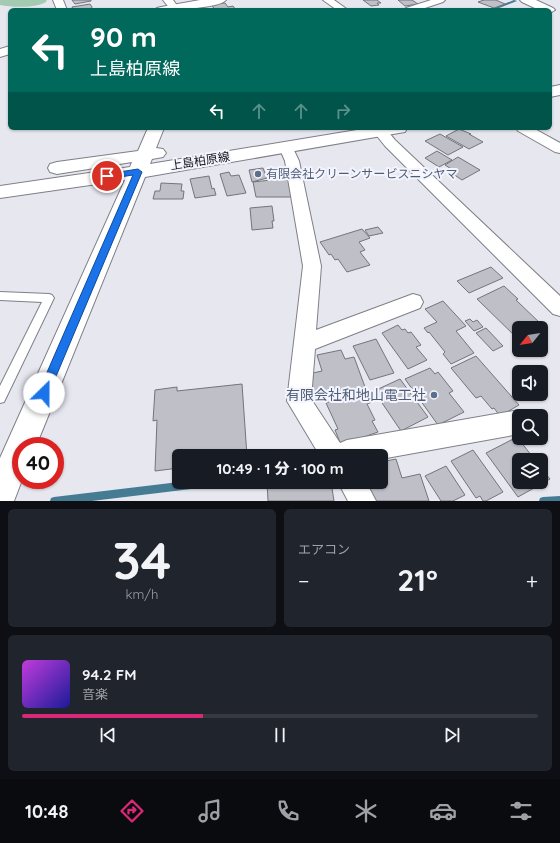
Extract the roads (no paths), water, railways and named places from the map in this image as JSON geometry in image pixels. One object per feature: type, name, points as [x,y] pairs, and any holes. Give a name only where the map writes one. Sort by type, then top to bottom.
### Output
[{"type":"street","points":[[172,6],[220,0]]},
{"type":"street","points":[[328,0],[340,8]]},
{"type":"street","points":[[415,8],[440,0]]},
{"type":"street","points":[[526,0],[544,8]]},
{"type":"street","points":[[0,494],[155,130]]},
{"type":"street","name":"上島柏原線","points":[[0,192],[307,130]]},
{"type":"street","name":"上島柏原線","points":[[0,177],[286,147],[386,130]]},
{"type":"street","points":[[527,130],[560,149]]},
{"type":"street","points":[[380,131],[390,144],[560,308]]},
{"type":"street","points":[[286,147],[292,161],[312,266],[299,401],[330,449]]},
{"type":"street","points":[[305,339],[315,340],[413,302]]},
{"type":"street","points":[[369,449],[512,423]]},
{"type":"street","points":[[355,489],[363,501]]},
{"type":"lane","points":[[0,296],[49,298],[0,398]]},
{"type":"waterway","points":[[496,8],[515,1]]},
{"type":"waterway","points":[[54,501],[172,487]]},
{"type":"waterway","points":[[543,501],[560,500]]},
{"type":"place","name":"有限会社クリーンサービスニシヤマ","points":[[258,174]]},
{"type":"place","name":"有限会社和地山電工社","points":[[434,395]]}]
